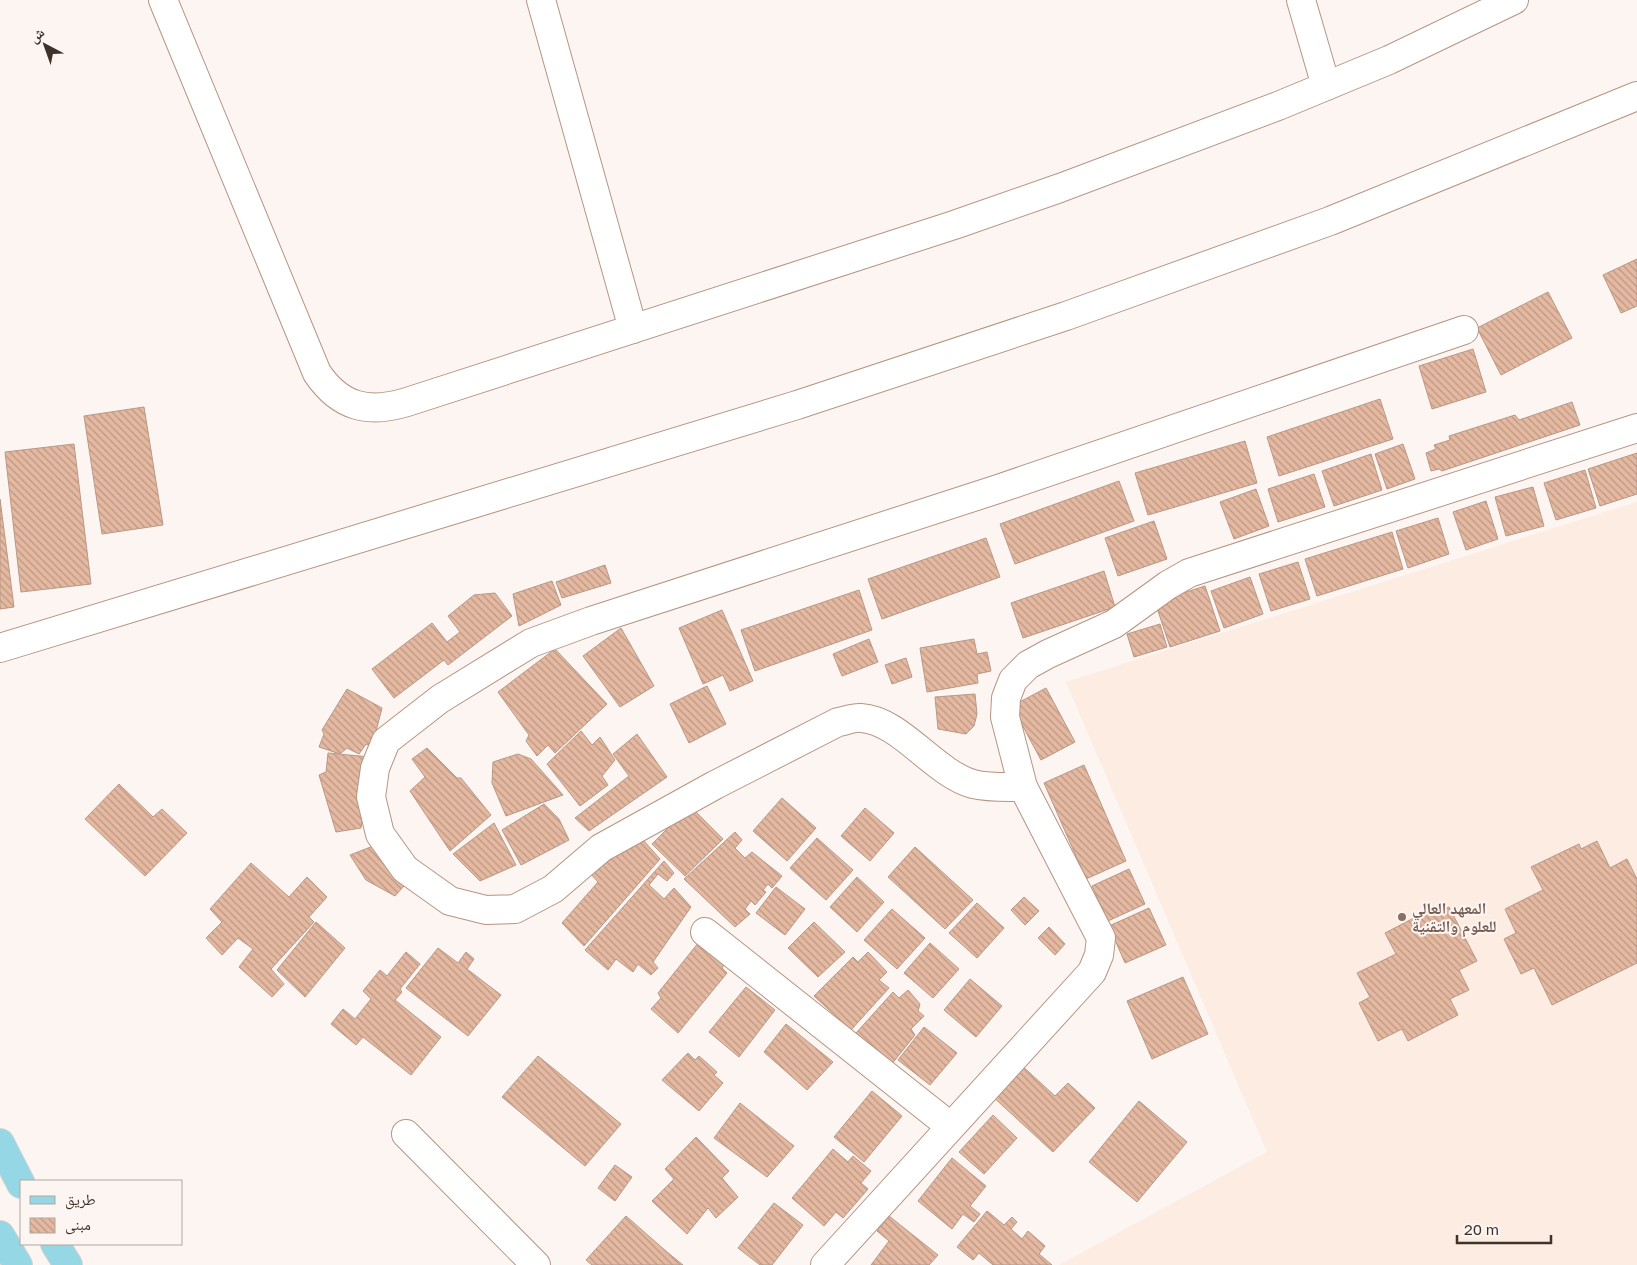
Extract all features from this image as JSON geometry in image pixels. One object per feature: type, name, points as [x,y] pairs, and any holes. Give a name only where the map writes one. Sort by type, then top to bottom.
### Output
[{"type":"main road","points":[[0,1143],[20,1182]]},
{"type":"main road","points":[[0,1235],[18,1265]]},
{"type":"main road","points":[[56,1245],[68,1265]]},
{"type":"street","points":[[163,0],[317,372],[334,393],[358,406],[375,409],[391,407],[633,329],[1060,188],[1165,150],[1389,60],[1514,0]]},
{"type":"street","points":[[541,0],[633,329]]},
{"type":"street","points":[[1301,0],[1326,86]]},
{"type":"street","points":[[0,648],[797,405],[1066,316],[1330,221],[1637,96]]},
{"type":"street","points":[[1023,787],[997,787],[972,784],[947,771],[878,721],[860,718],[838,722],[714,785],[601,848],[553,890],[515,909],[486,910],[450,901],[405,868],[380,834],[371,797],[375,768],[386,741],[440,699],[531,643],[591,621],[998,490],[1464,330]]},
{"type":"street","points":[[825,1265],[1092,972],[1099,954],[1101,938],[1023,787],[1005,717],[1006,698],[1013,680],[1028,665],[1114,624],[1168,585],[1209,565],[1637,428]]},
{"type":"street","points":[[705,932],[950,1126]]},
{"type":"street","points":[[406,1134],[536,1265]]},
{"type":"shaded area","name":"المعهد العالي للعلوم والتقنية","points":[[1637,502],[1637,1265],[1059,1265],[1267,1152],[1066,682]]},
{"type":"building","points":[[1637,259],[1637,306],[1621,313],[1603,275]]},
{"type":"building","points":[[1548,292],[1572,338],[1501,375],[1477,328]]},
{"type":"building","points":[[1473,349],[1486,392],[1432,409],[1419,366]]},
{"type":"building","points":[[1380,399],[1393,439],[1279,476],[1267,437]]},
{"type":"building","points":[[1572,402],[1580,425],[1442,471],[1439,469],[1431,471],[1426,453],[1436,449],[1434,445],[1450,440],[1449,436],[1515,415],[1519,420]]},
{"type":"building","points":[[144,407],[163,525],[102,534],[84,416]]},
{"type":"building","points":[[1245,441],[1257,483],[1148,515],[1135,473]]},
{"type":"building","points":[[74,444],[91,584],[21,592],[5,452]]},
{"type":"building","points":[[1403,444],[1415,479],[1387,489],[1375,454]]},
{"type":"building","points":[[1637,453],[1637,494],[1600,506],[1588,469]]},
{"type":"building","points":[[1371,454],[1382,490],[1334,506],[1322,471]]},
{"type":"building","points":[[1585,470],[1596,508],[1556,520],[1544,483]]},
{"type":"building","points":[[1314,474],[1325,507],[1278,522],[1268,489]]},
{"type":"building","points":[[1119,481],[1134,521],[1015,564],[1000,524]]},
{"type":"building","points":[[1533,487],[1544,526],[1506,536],[1495,497]]},
{"type":"building","points":[[1256,489],[1269,526],[1234,539],[1220,502]]},
{"type":"building","points":[[0,499],[14,607],[0,609]]},
{"type":"building","points":[[1486,501],[1498,539],[1466,550],[1453,512]]},
{"type":"building","points":[[1438,518],[1449,554],[1408,568],[1396,531]]},
{"type":"building","points":[[1154,521],[1167,559],[1118,576],[1105,538]]},
{"type":"building","points":[[1392,532],[1403,569],[1317,596],[1305,559]]},
{"type":"building","points":[[986,538],[1000,577],[882,619],[868,579]]},
{"type":"building","points":[[1298,562],[1310,599],[1271,611],[1259,574]]},
{"type":"building","points":[[605,565],[611,583],[562,598],[556,582]]},
{"type":"building","points":[[1104,571],[1115,607],[1023,638],[1011,603]]},
{"type":"building","points":[[1250,577],[1263,614],[1224,628],[1211,591]]},
{"type":"building","points":[[552,581],[561,605],[519,626],[513,594]]},
{"type":"building","points":[[1205,586],[1220,631],[1170,647],[1155,602]]},
{"type":"building","points":[[859,590],[872,630],[755,671],[741,630]]},
{"type":"building","points":[[495,593],[512,616],[448,665],[444,660],[394,698],[372,669],[432,623],[447,642],[460,632],[448,616],[474,595]]},
{"type":"building","points":[[722,610],[753,681],[730,691],[723,675],[703,684],[679,628]]},
{"type":"building","points":[[1160,624],[1167,647],[1134,657],[1127,634]]},
{"type":"building","points":[[621,628],[654,686],[620,707],[583,656]]},
{"type":"building","points":[[869,639],[878,662],[842,676],[833,654]]},
{"type":"building","points":[[974,639],[977,654],[987,652],[991,671],[977,674],[978,683],[927,692],[920,648]]},
{"type":"building","points":[[555,649],[607,704],[555,753],[548,745],[537,756],[526,741],[529,735],[498,692]]},
{"type":"building","points":[[906,658],[912,677],[892,684],[885,665]]},
{"type":"building","points":[[707,686],[726,724],[689,743],[670,704]]},
{"type":"building","points":[[1046,688],[1075,742],[1041,760],[1012,706]]},
{"type":"building","points":[[347,689],[382,708],[372,747],[366,744],[359,754],[347,748],[340,754],[319,747],[324,734],[322,730]]},
{"type":"building","points":[[975,694],[977,714],[974,726],[966,734],[938,729],[935,697]]},
{"type":"building","points":[[581,731],[592,745],[600,737],[615,760],[602,776],[608,785],[580,806],[547,764]]},
{"type":"building","points":[[637,734],[667,777],[589,831],[575,818],[629,776],[613,754]]},
{"type":"building","points":[[427,748],[457,778],[461,778],[491,815],[450,851],[410,791],[425,777],[412,759]]},
{"type":"building","points":[[328,753],[370,757],[361,828],[336,832],[319,775],[326,772]]},
{"type":"building","points":[[518,754],[531,759],[563,795],[506,816],[492,783],[493,762]]},
{"type":"building","points":[[1084,765],[1126,861],[1086,879],[1044,783]]},
{"type":"building","points":[[119,784],[153,817],[162,809],[187,833],[145,876],[85,819]]},
{"type":"building","points":[[782,798],[816,828],[787,861],[753,831]]},
{"type":"building","points":[[544,804],[559,819],[569,840],[521,865],[502,830]]},
{"type":"building","points":[[690,806],[723,839],[685,876],[652,844]]},
{"type":"building","points":[[865,808],[894,833],[870,861],[841,836]]},
{"type":"building","points":[[494,823],[516,865],[480,881],[453,854]]},
{"type":"building","points":[[636,832],[660,859],[584,946],[562,923],[598,882],[589,872]]},
{"type":"building","points":[[735,832],[742,840],[735,848],[745,858],[752,852],[782,876],[772,888],[768,884],[763,890],[766,892],[755,905],[751,901],[745,909],[750,914],[735,927],[684,879]]},
{"type":"building","points":[[817,838],[853,870],[826,900],[790,868]]},
{"type":"building","points":[[1597,841],[1610,868],[1627,859],[1637,879],[1637,963],[1552,1005],[1534,968],[1521,974],[1504,939],[1516,933],[1505,909],[1543,890],[1531,867],[1579,844],[1581,849]]},
{"type":"building","points":[[381,843],[411,878],[395,896],[366,880],[350,855]]},
{"type":"building","points":[[915,847],[973,900],[945,929],[888,877]]},
{"type":"building","points":[[664,861],[674,873],[667,881],[658,874],[649,885],[664,899],[674,888],[691,907],[653,962],[658,968],[651,975],[638,964],[633,972],[616,959],[608,970],[585,950]]},
{"type":"building","points":[[251,863],[289,897],[307,877],[327,897],[309,917],[314,922],[271,969],[284,984],[272,997],[239,967],[253,949],[238,938],[222,955],[206,938],[222,922],[210,909]]},
{"type":"building","points":[[1129,869],[1145,904],[1108,921],[1092,886]]},
{"type":"building","points":[[857,877],[884,902],[857,932],[830,907]]},
{"type":"building","points":[[776,887],[805,909],[785,935],[756,913]]},
{"type":"building","points":[[1024,897],[1039,911],[1025,925],[1011,910]]},
{"type":"building","points":[[977,903],[1004,928],[977,958],[949,933]]},
{"type":"building","points":[[1437,906],[1440,911],[1449,907],[1477,961],[1459,970],[1469,990],[1450,999],[1458,1015],[1408,1041],[1402,1029],[1378,1041],[1359,1003],[1370,997],[1357,973],[1396,954],[1385,933]]},
{"type":"building","points":[[1149,908],[1166,945],[1125,963],[1109,926]]},
{"type":"building","points":[[892,909],[925,938],[897,969],[864,940]]},
{"type":"building","points":[[316,922],[345,948],[305,997],[277,970]]},
{"type":"building","points":[[814,922],[845,952],[818,977],[788,948]]},
{"type":"building","points":[[1049,927],[1065,944],[1055,955],[1038,938]]},
{"type":"building","points":[[703,937],[728,958],[722,968],[727,973],[678,1033],[651,1009],[661,998],[658,993]]},
{"type":"building","points":[[930,943],[959,969],[933,998],[904,973]]},
{"type":"building","points":[[438,948],[458,963],[466,952],[474,959],[467,969],[501,995],[468,1036],[406,988]]},
{"type":"building","points":[[406,952],[420,964],[400,989],[402,992],[395,1000],[441,1037],[411,1075],[363,1037],[356,1045],[331,1024],[343,1009],[355,1019],[371,999],[363,991],[380,970],[387,976]]},
{"type":"building","points":[[868,952],[887,972],[879,980],[889,988],[851,1030],[814,996],[853,957],[858,962]]},
{"type":"building","points":[[1183,977],[1208,1034],[1152,1059],[1127,1001]]},
{"type":"building","points":[[970,979],[1002,1006],[976,1037],[944,1010]]},
{"type":"building","points":[[746,987],[775,1010],[739,1057],[709,1032]]},
{"type":"building","points":[[908,990],[920,1004],[918,1011],[924,1016],[911,1029],[915,1035],[891,1065],[856,1033],[893,992],[899,998]]},
{"type":"building","points":[[786,1024],[833,1062],[807,1090],[764,1052]]},
{"type":"building","points":[[924,1027],[957,1053],[930,1085],[898,1060]]},
{"type":"building","points":[[688,1053],[695,1060],[699,1056],[717,1072],[714,1075],[723,1083],[699,1111],[662,1080]]},
{"type":"building","points":[[538,1056],[621,1124],[585,1166],[502,1097]]},
{"type":"building","points":[[1020,1064],[1055,1096],[1068,1083],[1095,1108],[1053,1152],[991,1095]]},
{"type":"building","points":[[872,1091],[902,1116],[864,1162],[834,1137]]},
{"type":"building","points":[[1139,1101],[1187,1142],[1137,1202],[1089,1162]]},
{"type":"building","points":[[740,1103],[794,1146],[767,1177],[714,1138]]},
{"type":"building","points":[[993,1115],[1017,1138],[984,1174],[959,1152]]},
{"type":"building","points":[[696,1137],[729,1171],[722,1178],[738,1197],[716,1218],[708,1208],[687,1234],[652,1201],[674,1179],[665,1169]]},
{"type":"building","points":[[833,1149],[848,1162],[853,1156],[871,1171],[861,1183],[868,1189],[843,1218],[836,1212],[824,1226],[792,1198]]},
{"type":"building","points":[[952,1158],[986,1186],[970,1206],[980,1214],[974,1222],[963,1214],[952,1229],[918,1201]]},
{"type":"building","points":[[615,1165],[632,1177],[615,1201],[598,1188]]},
{"type":"building","points":[[774,1203],[803,1225],[772,1265],[760,1265],[738,1248]]},
{"type":"building","points":[[987,1211],[1004,1225],[1012,1217],[1017,1222],[1011,1229],[1022,1239],[1028,1231],[1045,1246],[1039,1254],[1052,1265],[993,1265],[979,1253],[973,1260],[957,1247]]},
{"type":"building","points":[[626,1216],[683,1265],[592,1265],[586,1260]]},
{"type":"building","points":[[889,1216],[938,1255],[929,1265],[871,1265],[889,1241],[877,1231]]},
{"type":"place","name":"المعهد العالي للعلوم والتقنية","points":[[1402,917]]}]
